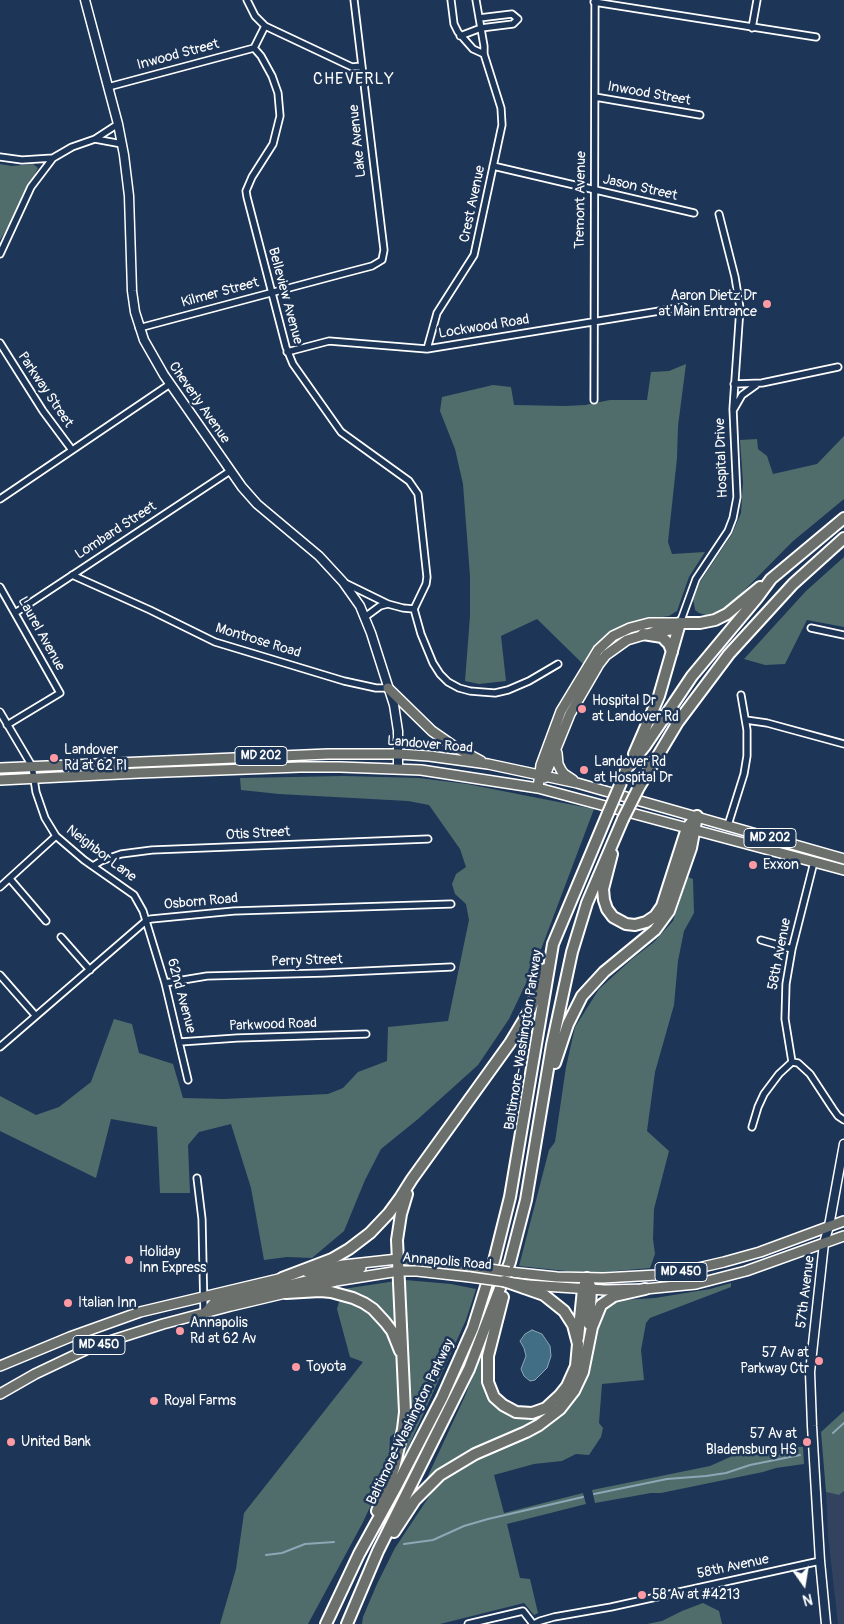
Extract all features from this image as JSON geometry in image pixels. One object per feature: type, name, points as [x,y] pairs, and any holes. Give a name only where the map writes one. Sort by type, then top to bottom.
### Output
[{"type":"highway","name":"Baltimore-Washington Parkway","points":[[326,1624],[360,1554],[442,1398],[473,1328],[511,1194],[553,944],[627,768],[645,746],[692,676],[771,579],[844,518]]},
{"type":"highway","name":"Baltimore-Washington Parkway","points":[[348,1624],[367,1576],[390,1527],[465,1378],[510,1262],[526,1200],[561,998],[572,952],[587,903],[621,823],[638,789],[678,722],[729,654],[793,584],[844,538]]},
{"type":"highway","points":[[627,768],[659,696],[680,622],[700,623],[715,620],[727,614],[771,579]]},
{"type":"highway","points":[[643,634],[662,637],[669,644],[672,652]]},
{"type":"highway","points":[[621,823],[605,883],[604,900],[607,909],[613,917],[626,924],[635,925],[651,919],[662,906],[697,816]]},
{"type":"highway","points":[[543,1105],[560,1043],[577,1004],[604,972],[645,940],[663,921],[674,900],[691,829]]},
{"type":"highway","points":[[282,1278],[332,1259],[361,1241],[389,1213],[523,1022],[531,1008],[553,944]]},
{"type":"highway","points":[[360,1554],[394,1468],[399,1450],[404,1412],[398,1227],[412,1179]]},
{"type":"highway","points":[[510,1262],[503,1299],[488,1356],[487,1376],[494,1397],[503,1405],[516,1412],[532,1413],[546,1408],[559,1396],[572,1376],[583,1344],[604,1302],[622,1294],[645,1289]]},
{"type":"highway","points":[[367,1576],[405,1515],[429,1484],[455,1464],[526,1432],[551,1417],[567,1401],[579,1383],[585,1366],[583,1344],[587,1278]]},
{"type":"highway","points":[[504,1281],[526,1286],[544,1295],[564,1311],[583,1344]]},
{"type":"highway","points":[[286,1292],[331,1292],[364,1303],[380,1316],[392,1331],[401,1353],[403,1367]]},
{"type":"main road","points":[[542,775],[556,750],[570,714],[606,655],[618,645],[643,634],[671,630],[680,622]]},
{"type":"main road","points":[[538,788],[561,712],[598,650],[613,636],[630,628],[649,623],[680,622]]},
{"type":"main road","points":[[388,688],[432,731],[455,747],[488,764]]},
{"type":"main road","points":[[556,750],[561,770],[577,782]]},
{"type":"main road","name":"Landover Road","points":[[0,768],[328,754],[398,754],[488,764],[577,782],[844,859]]},
{"type":"main road","name":"Landover Road","points":[[0,780],[300,767],[398,768],[451,774],[538,788],[844,870]]},
{"type":"main road","name":"Annapolis Road","points":[[1,1362],[101,1325],[168,1304],[343,1265],[398,1259],[470,1266],[533,1275],[587,1278],[657,1275],[709,1266],[760,1252],[844,1221]]},
{"type":"main road","name":"MD 450","points":[[526,1286],[645,1289],[711,1281],[746,1271],[844,1236]]},
{"type":"main road","points":[[204,1313],[214,1303],[360,1268],[380,1260]]},
{"type":"main road","name":"Annapolis Road","points":[[0,1394],[35,1374],[94,1346],[137,1331],[286,1292],[366,1275],[398,1271],[417,1271],[504,1281]]},
{"type":"street","name":"Cheverly Avenue","points":[[85,0],[122,144],[129,196],[132,291],[139,328],[150,352],[170,384],[230,470],[257,504],[319,556],[343,582],[360,606],[397,718],[398,768]]},
{"type":"street","points":[[247,0],[255,16],[265,26],[352,67],[362,66]]},
{"type":"street","name":"Lake Avenue","points":[[354,0],[384,250]]},
{"type":"street","points":[[451,0],[454,24],[460,36],[473,49],[484,54]]},
{"type":"street","name":"Crest Avenue","points":[[427,349],[437,313],[474,255],[502,117],[484,54],[476,0]]},
{"type":"street","points":[[752,28],[757,0]]},
{"type":"street","points":[[594,1],[816,37]]},
{"type":"street","name":"Tremont Avenue","points":[[594,1],[594,400]]},
{"type":"street","points":[[460,36],[481,28],[513,24],[518,19],[512,14],[479,18]]},
{"type":"street","points":[[254,48],[265,26]]},
{"type":"street","name":"Inwood Street","points":[[108,87],[254,48]]},
{"type":"street","name":"Belleview Avenue","points":[[254,48],[261,56],[272,76],[280,105],[277,132],[273,144],[252,177],[246,191],[287,352],[293,364],[341,432],[409,481],[416,489],[427,577],[426,584],[414,609]]},
{"type":"street","name":"Inwood Street","points":[[595,97],[700,115]]},
{"type":"street","points":[[0,254],[31,187],[53,158],[72,147],[95,139],[118,124]]},
{"type":"street","points":[[95,139],[122,144]]},
{"type":"street","points":[[0,157],[22,160],[53,158]]},
{"type":"street","name":"Jason Street","points":[[493,166],[694,213]]},
{"type":"street","name":"Hospital Drive","points":[[680,622],[696,579],[728,531],[736,508],[733,410],[740,308],[735,277],[719,214]]},
{"type":"street","name":"Kilmer Street","points":[[139,328],[372,266],[382,260],[384,250]]},
{"type":"street","name":"Lockwood Road","points":[[287,352],[329,341],[427,349],[684,307]]},
{"type":"street","name":"Parkway Street","points":[[0,343],[43,411],[72,450]]},
{"type":"street","points":[[734,384],[762,383],[838,367]]},
{"type":"street","points":[[733,410],[747,391],[762,383]]},
{"type":"street","points":[[0,499],[170,384]]},
{"type":"street","name":"Lombard Street","points":[[15,613],[230,470]]},
{"type":"street","name":"Montrose Road","points":[[72,576],[150,610],[215,642],[344,681],[376,688],[388,688]]},
{"type":"street","points":[[343,582],[388,604],[414,609],[421,634],[433,663],[448,682],[459,688],[482,692],[508,690],[529,681],[558,664]]},
{"type":"street","name":"Laurel Avenue","points":[[0,587],[60,693],[8,725]]},
{"type":"street","points":[[365,617],[380,606],[388,604]]},
{"type":"street","points":[[810,628],[844,636]]},
{"type":"street","points":[[728,825],[744,774],[747,756],[746,720],[741,695]]},
{"type":"street","points":[[0,712],[32,766]]},
{"type":"street","points":[[746,720],[767,723],[844,744]]},
{"type":"street","name":"Neighbor Lane","points":[[32,766],[33,779],[43,812],[56,836],[64,845],[134,895],[146,920]]},
{"type":"street","points":[[0,887],[56,836]]},
{"type":"street","name":"Otis Street","points":[[93,866],[121,854],[152,850],[428,839]]},
{"type":"street","name":"58th Avenue","points":[[792,1062],[785,1019],[786,984],[792,948],[814,862]]},
{"type":"street","points":[[10,879],[46,920]]},
{"type":"street","name":"Osborn Road","points":[[0,1047],[146,920],[234,911],[451,904]]},
{"type":"street","name":"62nd Avenue","points":[[146,920],[165,983],[188,1080]]},
{"type":"street","points":[[61,937],[90,970]]},
{"type":"street","points":[[761,940],[792,948]]},
{"type":"street","name":"Perry Street","points":[[165,983],[207,976],[451,967]]},
{"type":"street","points":[[0,975],[35,1015]]},
{"type":"street","name":"Parkwood Road","points":[[180,1042],[237,1038],[366,1034]]},
{"type":"street","points":[[752,1127],[764,1094],[779,1074],[792,1062],[798,1063],[810,1074],[838,1116],[844,1120]]},
{"type":"street","name":"57th Avenue","points":[[826,1624],[820,1561],[810,1387],[812,1350],[824,1243],[829,1226],[844,1144]]},
{"type":"street","points":[[196,1178],[202,1219],[204,1313]]},
{"type":"street","name":"58th Avenue","points":[[534,1624],[540,1620],[611,1607],[820,1561]]},
{"type":"street","points":[[468,1624],[523,1611],[534,1624]]},
{"type":"shaded area","points":[[532,1330],[542,1334],[550,1346],[551,1356],[547,1368],[535,1380],[530,1381],[524,1376],[521,1369],[526,1356],[520,1341],[525,1334]]},
{"type":"shaded area","points":[[844,1491],[844,1624],[838,1624],[828,1536],[826,1492],[839,1495]]},
{"type":"green space","points":[[0,164],[12,166],[33,164],[38,168],[11,223],[0,240]]},
{"type":"green space","points":[[686,364],[678,426],[677,458],[668,542],[672,554],[705,552],[689,577],[677,611],[669,616],[637,621],[617,629],[598,643],[583,664],[537,619],[501,636],[506,681],[479,684],[465,681],[470,616],[470,576],[463,484],[455,449],[440,411],[442,397],[493,385],[511,387],[514,405],[565,406],[585,405],[610,400],[647,400],[651,372],[669,371]]},
{"type":"green space","points":[[844,436],[844,499],[792,542],[724,611],[709,616],[695,610],[693,599],[700,582],[732,534],[741,513],[743,482],[740,440],[757,439],[758,449],[767,456],[773,474],[817,464]]},
{"type":"green space","points":[[844,557],[844,627],[807,620],[785,664],[765,665],[744,659],[806,591]]},
{"type":"green space","points":[[344,776],[419,778],[467,784],[594,809],[537,960],[509,1019],[478,1065],[418,1119],[381,1149],[365,1180],[344,1231],[312,1258],[287,1257],[264,1260],[251,1188],[231,1124],[199,1132],[188,1145],[190,1193],[160,1193],[157,1127],[111,1119],[96,1178],[0,1131],[0,1096],[36,1115],[59,1107],[91,1082],[114,1019],[132,1024],[139,1053],[173,1064],[183,1098],[224,1099],[328,1094],[343,1088],[358,1072],[387,1061],[388,1027],[448,1021],[469,920],[466,904],[455,894],[452,884],[456,874],[466,867],[460,849],[429,805],[408,801],[241,790],[240,778]]},
{"type":"green space","points":[[688,877],[693,879],[694,913],[684,931],[678,961],[674,1005],[655,1072],[647,1131],[669,1151],[654,1209],[653,1239],[655,1254],[650,1268],[604,1272],[575,1272],[519,1266],[549,1150],[555,1142],[566,1067],[575,1027],[599,989],[654,942],[673,921]]},
{"type":"green space","points":[[405,1280],[451,1284],[476,1289],[466,1320],[402,1461],[400,1460],[408,1432],[411,1407]]},
{"type":"green space","points":[[396,1281],[399,1339],[389,1323],[343,1291],[343,1289]]},
{"type":"green space","points":[[731,1283],[731,1287],[650,1318],[646,1323],[641,1350],[644,1380],[602,1384],[599,1423],[603,1428],[601,1437],[589,1455],[576,1454],[562,1461],[534,1464],[494,1475],[504,1513],[583,1493],[586,1504],[507,1524],[520,1578],[530,1579],[538,1613],[534,1615],[524,1603],[440,1624],[362,1624],[363,1617],[377,1584],[395,1548],[434,1489],[448,1475],[472,1461],[533,1436],[572,1403],[585,1380],[603,1313],[611,1303],[710,1289]]},
{"type":"green space","points":[[340,1298],[372,1313],[382,1325],[394,1346],[399,1369],[398,1430],[390,1437],[389,1457],[381,1484],[362,1524],[308,1624],[220,1624],[236,1569],[244,1513],[363,1362],[350,1357],[337,1309]]},
{"type":"green space","points":[[585,1298],[588,1298],[583,1367],[570,1393],[537,1424],[466,1455],[427,1478],[465,1396],[484,1348],[486,1349],[496,1405],[506,1413],[521,1417],[536,1416],[569,1388]]},
{"type":"green space","points":[[844,1411],[844,1491],[839,1495],[826,1492],[821,1432]]},
{"type":"green space","points":[[777,1446],[803,1447],[804,1464],[776,1468],[661,1493],[595,1503],[592,1490],[710,1466],[748,1449]]},
{"type":"green space","points":[[703,1603],[719,1611],[722,1624],[647,1624],[662,1621]]},
{"type":"waterway","points":[[833,1433],[844,1423]]},
{"type":"waterway","points":[[594,1494],[667,1479],[726,1473],[750,1465],[800,1455]]},
{"type":"waterway","points":[[404,1544],[433,1540],[464,1526],[488,1519],[583,1497]]},
{"type":"waterway","points":[[266,1555],[282,1553],[305,1544],[334,1542]]},
{"type":"place","name":"Aaron Dietz Dr at Main Entrance","points":[[767,304]]},
{"type":"place","name":"Hospital Dr at Landover Rd","points":[[582,709]]},
{"type":"place","name":"Landover Rd at 62 Pl","points":[[54,758]]},
{"type":"place","name":"Landover Rd at Hospital Dr","points":[[584,770]]},
{"type":"place","name":"Exxon","points":[[753,865]]},
{"type":"place","name":"Holiday Inn Express","points":[[129,1260]]},
{"type":"place","name":"Italian Inn","points":[[68,1303]]},
{"type":"place","name":"Annapolis Rd at 62 Av","points":[[180,1331]]},
{"type":"place","name":"57 Av at Parkway Ctr","points":[[819,1361]]},
{"type":"place","name":"Toyota","points":[[296,1367]]},
{"type":"place","name":"Royal Farms","points":[[154,1401]]},
{"type":"place","name":"United Bank","points":[[11,1442]]},
{"type":"place","name":"57 Av at Bladensburg HS","points":[[807,1442]]},
{"type":"place","name":"58 Av at #4213","points":[[642,1595]]},
{"type":"district","name":"CHEVERLY","points":[[354,80]]}]
